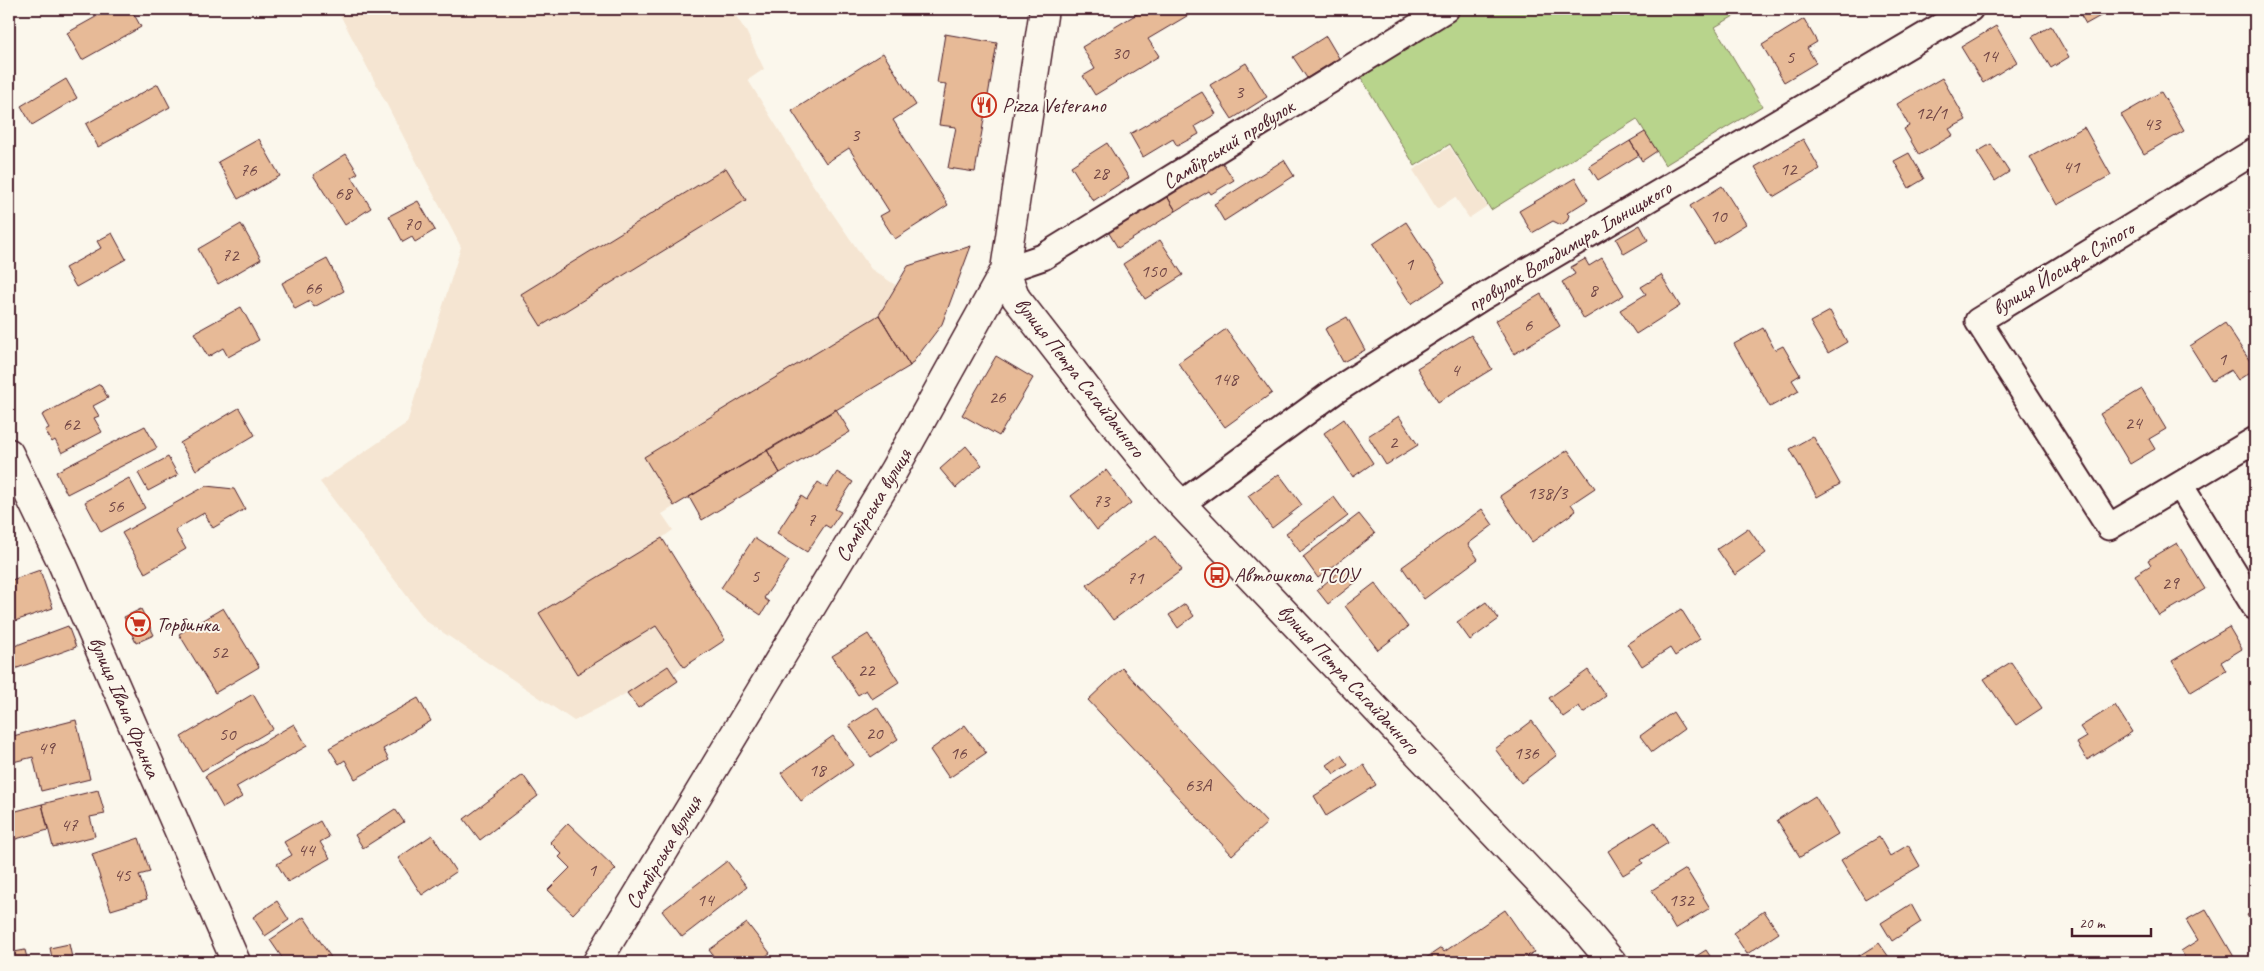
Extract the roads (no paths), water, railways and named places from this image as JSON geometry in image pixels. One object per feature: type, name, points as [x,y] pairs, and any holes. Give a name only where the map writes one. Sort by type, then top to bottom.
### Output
[{"type":"main road","name":"Самбірська вулиця","points":[[597,962],[894,470],[1005,270],[1044,9]]},
{"type":"main road","name":"вулиця Петра Сагайдачного","points":[[1005,270],[1016,298],[1107,415],[1181,504],[1580,924],[1612,962]]},
{"type":"main road","name":"вулиця Івана Франка","points":[[9,453],[62,563],[236,962]]},
{"type":"street","name":"Самбірський провулок","points":[[1005,270],[1043,257],[1446,9]]},
{"type":"street","name":"провулок Володимира Ільницького","points":[[1181,504],[1335,391],[1481,298],[1970,9]]},
{"type":"street","name":"вулиця Йосифа Сліпого","points":[[2180,485],[2109,528],[1978,321],[2255,151]]},
{"type":"street","points":[[2255,440],[2180,485],[2255,607]]},
{"type":"place","name":"Pizza Veterano","points":[[984,105]]},
{"type":"place","name":"Автошкола ТСОУ","points":[[1217,575]]},
{"type":"place","name":"Торбинка","points":[[138,624]]}]
